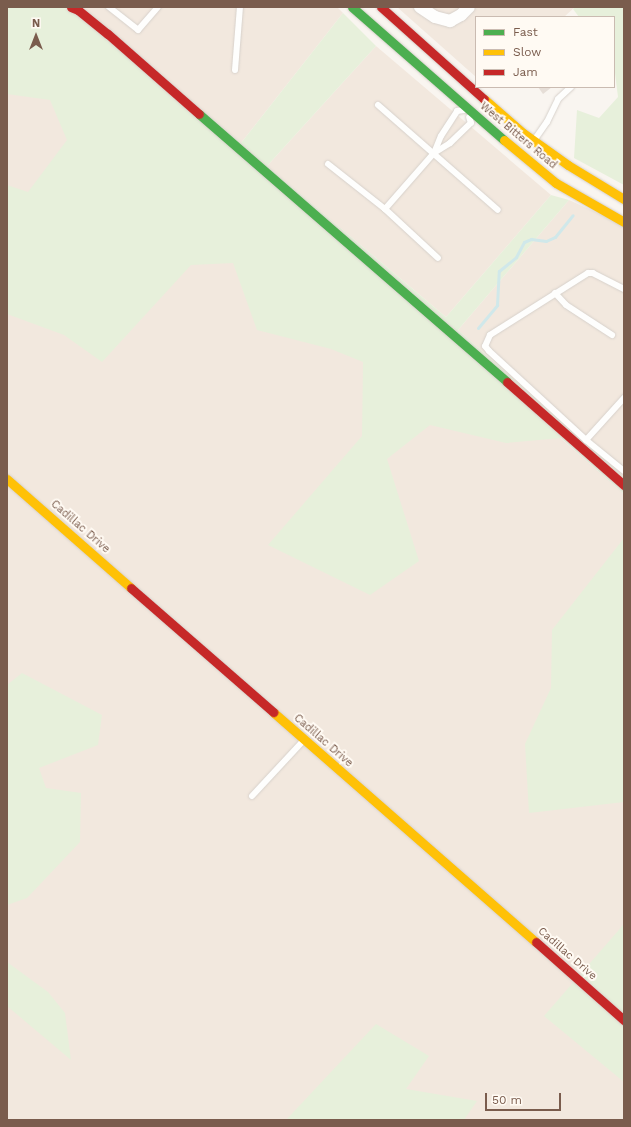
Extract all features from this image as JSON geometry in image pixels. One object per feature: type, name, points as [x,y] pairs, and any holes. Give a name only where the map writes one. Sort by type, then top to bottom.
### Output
[{"type":"street","points":[[71,7],[78,10],[108,34],[624,485]]},
{"type":"street","name":"West Bitters Road","points":[[352,7],[468,110],[556,183],[604,212],[624,222]]},
{"type":"street","name":"West Bitters Road","points":[[381,7],[534,141],[568,166],[624,199]]},
{"type":"street","points":[[420,7],[435,17],[450,21],[461,15],[469,7]]},
{"type":"street","points":[[468,110],[480,95]]},
{"type":"street","name":"Cadillac Drive","points":[[7,479],[624,1020]]},
{"type":"lane","points":[[109,7],[138,30],[158,7]]},
{"type":"lane","points":[[235,70],[240,7]]},
{"type":"lane","points":[[534,141],[547,122],[558,99],[570,88]]},
{"type":"lane","points":[[378,105],[498,210]]},
{"type":"lane","points":[[385,209],[434,153],[450,143],[471,123],[468,110],[457,111],[441,136],[434,153]]},
{"type":"lane","points":[[328,164],[385,209],[438,258]]},
{"type":"lane","points":[[624,289],[593,273],[588,272],[490,335],[485,346],[488,351],[586,440],[624,471]]},
{"type":"lane","points":[[555,293],[566,305],[612,335]]},
{"type":"lane","points":[[586,440],[624,398]]},
{"type":"lane","points":[[252,796],[304,740]]},
{"type":"shaded area","points":[[7,7],[62,7],[75,13],[624,494],[624,1120],[7,1120]]},
{"type":"shaded area","points":[[79,7],[337,7],[343,13],[241,143]]},
{"type":"shaded area","points":[[397,7],[575,7],[565,16],[475,16],[475,76]]},
{"type":"shaded area","points":[[376,46],[551,195],[446,317],[267,166]]},
{"type":"shaded area","points":[[569,200],[624,225],[624,477],[458,330]]},
{"type":"green space","points":[[7,7],[79,7],[241,143],[343,13],[376,46],[267,166],[446,317],[551,195],[569,200],[458,330],[624,477],[624,494],[561,438],[506,443],[430,425],[387,459],[419,561],[370,595],[268,545],[362,436],[363,362],[331,349],[257,330],[233,263],[191,265],[102,362],[64,335],[7,314],[7,185],[28,192],[67,140],[50,100],[7,94]]},
{"type":"green space","points":[[575,7],[624,7],[624,185],[574,158],[577,110],[599,118],[618,97],[615,73],[615,16],[578,16],[573,9]]},
{"type":"green space","points":[[624,538],[624,802],[529,813],[525,744],[551,688],[552,630]]},
{"type":"green space","points":[[22,673],[102,715],[98,745],[39,768],[46,788],[81,793],[80,842],[27,898],[7,905],[7,685]]},
{"type":"green space","points":[[624,924],[624,1082],[544,1016]]},
{"type":"green space","points":[[7,962],[48,992],[65,1013],[71,1060],[7,1006]]},
{"type":"green space","points":[[376,1024],[429,1056],[406,1089],[477,1101],[464,1120],[286,1120]]},
{"type":"building","points":[[539,88],[551,88],[543,94]]},
{"type":"waterway","points":[[478,328],[497,305],[499,271],[516,257],[524,242],[531,239],[546,241],[555,237],[573,215]]},
{"type":"traffic: fast","points":[[352,7],[504,140]]},
{"type":"traffic: fast","points":[[199,114],[507,382]]},
{"type":"traffic: slow","points":[[484,99],[523,133],[568,165],[624,199]]},
{"type":"traffic: slow","points":[[504,140],[556,183],[624,222]]},
{"type":"traffic: slow","points":[[7,479],[131,588]]},
{"type":"traffic: slow","points":[[273,712],[536,942]]},
{"type":"traffic: jam","points":[[71,7],[78,10],[108,34],[199,114]]},
{"type":"traffic: jam","points":[[381,7],[484,99]]},
{"type":"traffic: jam","points":[[507,382],[624,485]]},
{"type":"traffic: jam","points":[[131,588],[273,712]]},
{"type":"traffic: jam","points":[[536,942],[624,1020]]}]
